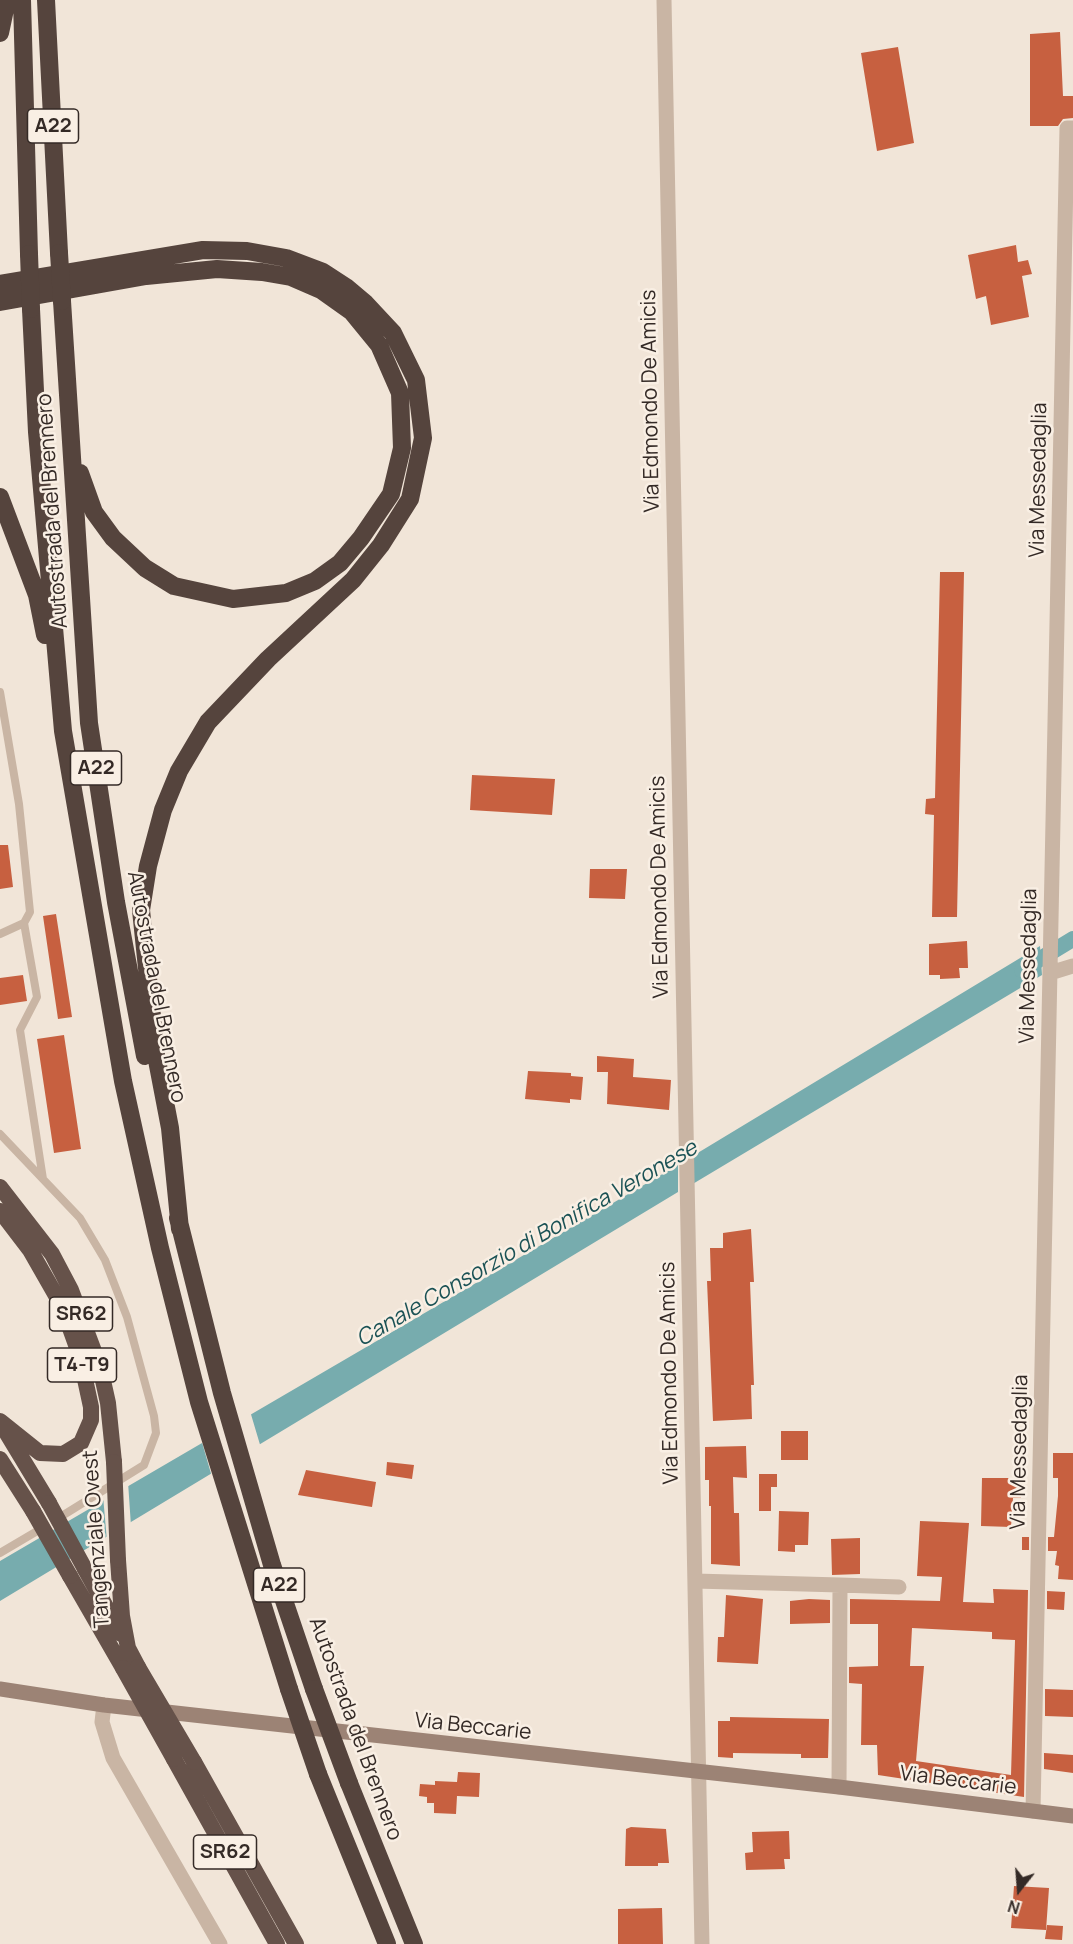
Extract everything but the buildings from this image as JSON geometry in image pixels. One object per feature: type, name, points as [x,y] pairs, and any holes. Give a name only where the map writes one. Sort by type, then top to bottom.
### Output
[{"type":"highway","points":[[0,33],[7,0]]},
{"type":"highway","name":"Autostrada del Brennero","points":[[22,0],[29,254],[37,432],[63,731],[123,1081],[160,1248],[199,1402],[225,1488],[318,1774],[387,1944]]},
{"type":"highway","name":"Autostrada del Brennero","points":[[46,0],[59,253],[89,723],[116,902],[180,1229],[222,1393],[272,1564],[314,1689],[414,1944]]},
{"type":"highway","points":[[0,284],[203,250],[247,251],[286,258],[323,272],[364,303],[393,333],[416,380],[423,438],[410,499],[381,545],[353,580],[268,659],[208,722],[179,771],[163,810],[148,866],[141,910],[156,1055],[170,1128],[180,1229]]},
{"type":"highway","points":[[0,302],[146,276],[216,269],[262,272],[291,277],[321,290],[352,312],[379,345],[400,393],[402,448],[391,494],[362,538],[340,563],[315,580],[286,593],[233,599],[204,594],[174,586],[145,568],[113,538],[93,512],[81,477],[62,301]]},
{"type":"highway","points":[[0,497],[37,596],[63,731]]},
{"type":"highway","name":"Tangenziale Ovest","points":[[0,1187],[52,1254],[75,1300],[100,1367],[108,1403],[114,1462],[118,1560],[131,1668],[194,1762],[296,1944]]},
{"type":"highway","name":"T4-T9","points":[[0,1211],[30,1250],[62,1306],[80,1356],[91,1407],[91,1420],[81,1443],[72,1451],[63,1454],[40,1453],[0,1422]]},
{"type":"highway","points":[[0,1422],[49,1503],[78,1573],[128,1648]]},
{"type":"highway","name":"Tangenziale Ovest","points":[[0,1459],[33,1511],[78,1573],[131,1668],[174,1759],[277,1944]]},
{"type":"main road","name":"Via Beccarie","points":[[0,1689],[104,1705],[839,1787],[1073,1816]]},
{"type":"street","name":"Via Edmondo De Amicis","points":[[664,0],[702,1944]]},
{"type":"street","name":"Via Messedaglia","points":[[1033,1811],[1067,128],[1073,128]]},
{"type":"street","points":[[1050,974],[1073,966]]},
{"type":"street","points":[[695,1581],[899,1587]]},
{"type":"street","points":[[839,1787],[840,1585]]},
{"type":"street","points":[[104,1705],[102,1722],[113,1758],[220,1944]]},
{"type":"lane","points":[[0,692],[18,793],[30,912],[24,923],[0,934]]},
{"type":"lane","points":[[24,923],[37,997],[20,1030],[43,1179]]},
{"type":"lane","points":[[0,1134],[80,1218],[105,1260],[127,1317],[154,1416],[156,1433],[144,1465],[0,1552]]},
{"type":"water","points":[[1040,946],[1042,975],[691,1185],[691,1157]]},
{"type":"water","points":[[678,1165],[678,1192],[0,1601],[0,1561]]},
{"type":"pier","points":[[250,1411],[261,1448],[212,1477],[201,1439]]},
{"type":"pier","points":[[128,1482],[131,1526],[107,1541],[103,1496]]},
{"type":"waterway","name":"Canale Consorzio di Bonifica Veronese","points":[[1022,970],[1073,939]]}]
